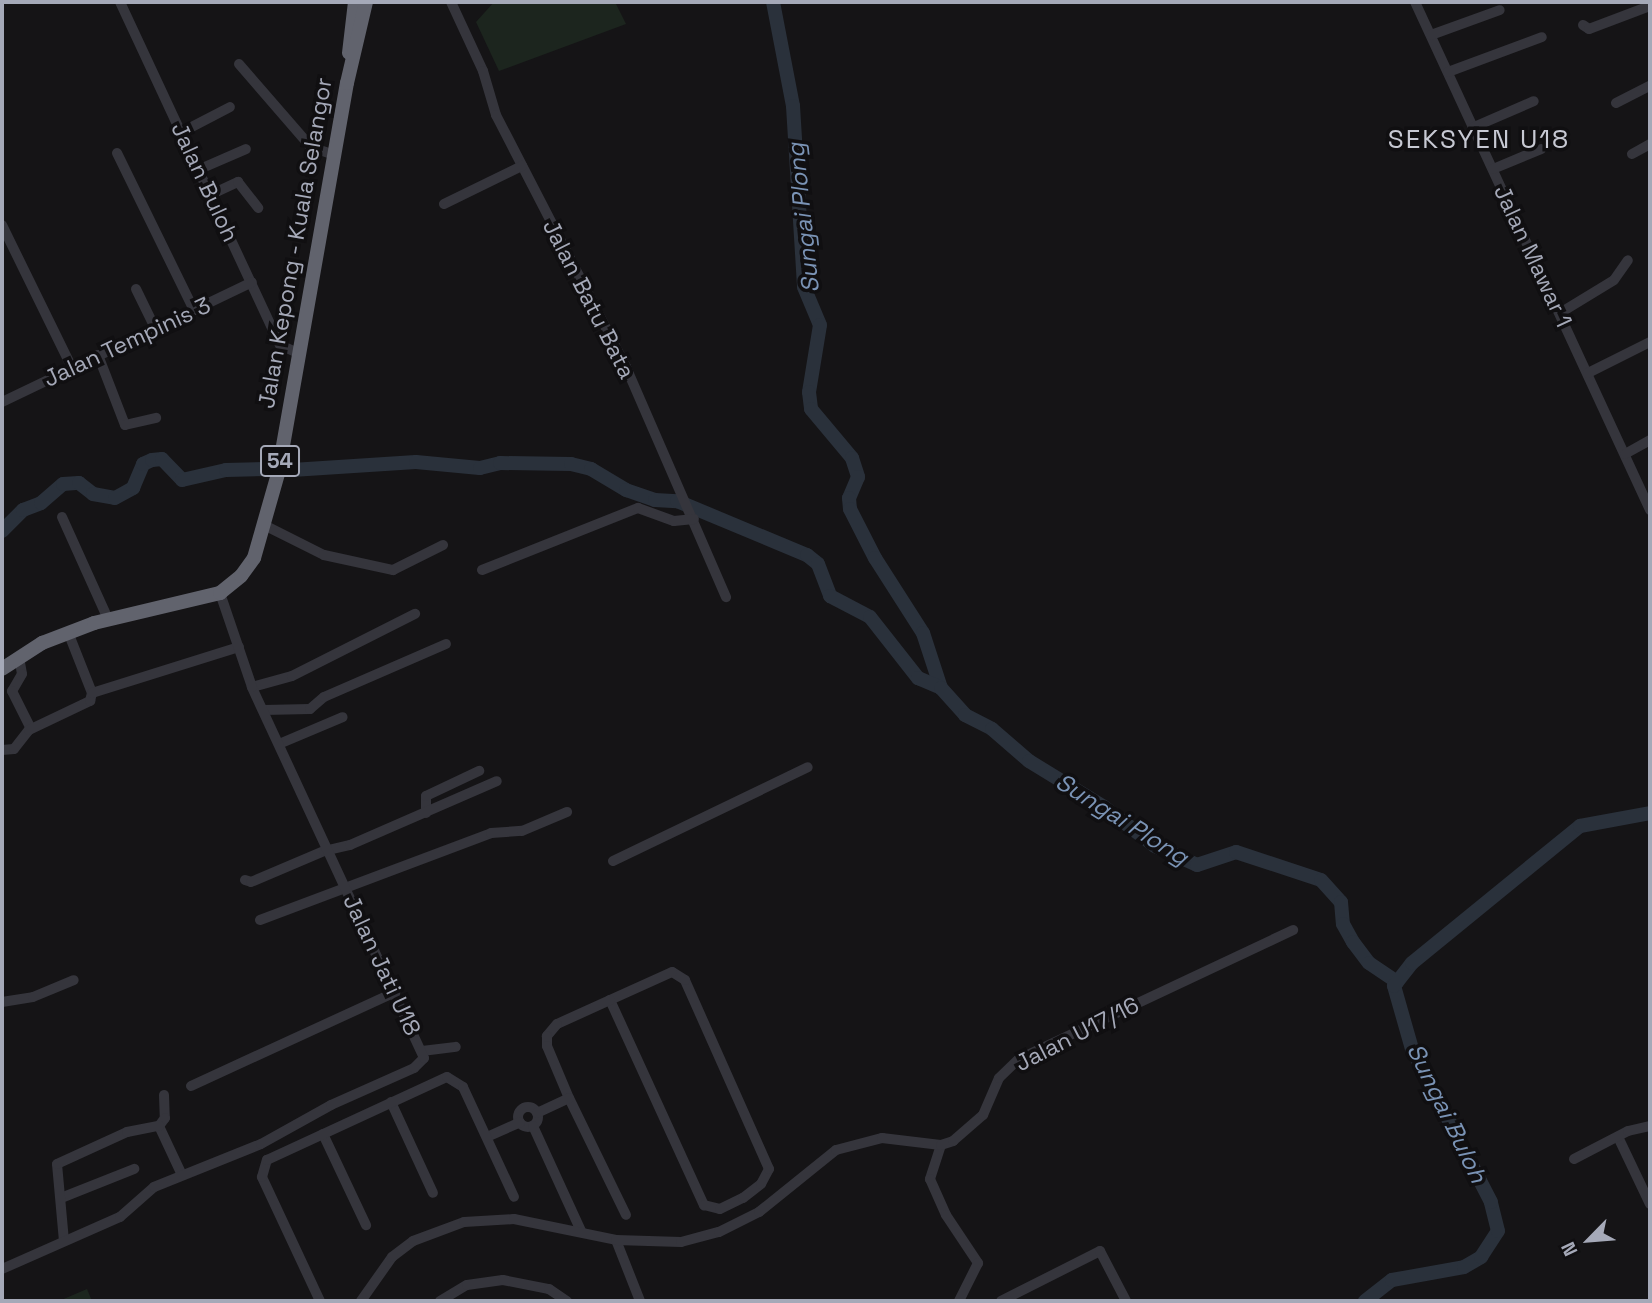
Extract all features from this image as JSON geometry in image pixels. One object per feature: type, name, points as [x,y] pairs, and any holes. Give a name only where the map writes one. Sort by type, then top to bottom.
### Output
[{"type":"highway","name":"Jalan Kepong - Kuala Selangor","points":[[350,69],[355,2]]},
{"type":"highway","name":"Jalan Kepong - Kuala Selangor","points":[[220,593],[242,576],[266,526],[350,69],[366,2]]},
{"type":"highway","points":[[2,669],[19,657],[68,632],[108,619],[220,593]]},
{"type":"street","name":"Jalan Buloh","points":[[121,2],[280,345],[298,352]]},
{"type":"street","name":"Jalan Batu Bata","points":[[451,2],[483,71],[496,115],[604,323],[682,488],[726,597]]},
{"type":"street","name":"Jalan Mawar 1","points":[[1415,2],[1650,510]]},
{"type":"street","points":[[1583,25],[1589,29],[1650,6]]},
{"type":"street","points":[[1431,35],[1500,10]]},
{"type":"street","points":[[1448,72],[1542,37]]},
{"type":"street","points":[[239,64],[311,147],[334,155]]},
{"type":"street","points":[[1616,103],[1650,86]]},
{"type":"street","points":[[1474,127],[1534,101]]},
{"type":"street","points":[[181,132],[230,107]]},
{"type":"street","points":[[1632,154],[1650,144]]},
{"type":"street","points":[[200,169],[246,149]]},
{"type":"street","points":[[1493,169],[1541,149]]},
{"type":"street","points":[[117,153],[194,310]]},
{"type":"street","points":[[444,204],[522,166]]},
{"type":"street","points":[[212,194],[238,182],[257,208]]},
{"type":"street","points":[[2,225],[72,368]]},
{"type":"street","points":[[1560,313],[1614,280],[1628,260]]},
{"type":"street","name":"Jalan Tempinis 3","points":[[2,402],[252,282]]},
{"type":"street","points":[[136,289],[155,328]]},
{"type":"street","points":[[1588,373],[1650,342]]},
{"type":"street","points":[[98,355],[125,425],[156,418]]},
{"type":"street","points":[[1625,454],[1650,440]]},
{"type":"street","points":[[482,570],[639,508],[674,521],[694,519]]},
{"type":"street","points":[[62,517],[108,619]]},
{"type":"street","points":[[266,526],[324,555],[393,570],[443,545]]},
{"type":"street","name":"Jalan Jati U18","points":[[2,1269],[120,1217],[154,1187],[261,1144],[331,1105],[414,1068],[424,1058],[252,687],[220,593]]},
{"type":"street","points":[[252,687],[292,676],[415,614]]},
{"type":"street","points":[[2,750],[14,749],[31,729],[90,701],[92,693],[68,632]]},
{"type":"street","points":[[264,710],[310,709],[324,697],[446,644]]},
{"type":"street","points":[[92,693],[239,647]]},
{"type":"street","points":[[19,657],[22,674],[12,691],[31,729]]},
{"type":"street","points":[[279,744],[343,717]]},
{"type":"street","points":[[613,861],[808,767]]},
{"type":"street","points":[[425,813],[426,796],[479,771]]},
{"type":"street","points":[[245,880],[251,881],[425,813],[497,780]]},
{"type":"street","points":[[260,920],[491,833],[522,831],[567,812]]},
{"type":"street","name":"Jalan U17/16","points":[[941,1146],[970,1129],[990,1104],[999,1077],[1019,1059],[1293,930]]},
{"type":"street","points":[[610,1000],[704,1205],[720,1209],[743,1198],[766,1177],[769,1160],[685,980],[672,972],[610,1000],[558,1024],[547,1036],[547,1046],[569,1098],[626,1214]]},
{"type":"street","points":[[2,1002],[33,998],[74,980]]},
{"type":"street","points":[[191,1086],[394,992]]},
{"type":"street","points":[[422,1051],[456,1047]]},
{"type":"street","points":[[320,1301],[262,1167],[267,1160],[441,1079],[453,1079],[463,1087],[514,1196]]},
{"type":"street","points":[[64,1241],[61,1198],[54,1169],[62,1158],[127,1132],[159,1126],[165,1118],[164,1095]]},
{"type":"street","points":[[520,1122],[523,1109],[537,1113],[569,1098]]},
{"type":"street","points":[[391,1102],[433,1193]]},
{"type":"street","points":[[537,1113],[533,1126],[581,1231]]},
{"type":"street","points":[[486,1137],[520,1122],[533,1126]]},
{"type":"street","points":[[159,1126],[182,1175]]},
{"type":"street","points":[[1574,1159],[1619,1139],[1632,1129],[1650,1126]]},
{"type":"street","points":[[323,1134],[366,1225]]},
{"type":"street","points":[[361,1301],[392,1257],[439,1229],[464,1222],[514,1219],[616,1240],[681,1241],[719,1232],[759,1212],[836,1150],[883,1138],[941,1146],[930,1179],[946,1215],[978,1263],[960,1301]]},
{"type":"street","points":[[1619,1139],[1650,1204]]},
{"type":"street","points":[[61,1198],[134,1169]]},
{"type":"street","points":[[616,1240],[640,1301]]},
{"type":"street","points":[[1001,1301],[1100,1251],[1126,1301]]},
{"type":"street","points":[[440,1301],[467,1285],[503,1280],[549,1289],[567,1301]]},
{"type":"shaded area","points":[[494,2],[615,2],[626,24],[499,71],[476,22]]},
{"type":"shaded area","points":[[87,1289],[92,1301],[59,1301]]},
{"type":"waterway","name":"Sungai Plong","points":[[773,2],[793,106],[804,287],[820,325],[809,392],[811,409],[852,458],[858,477],[849,498],[850,509],[875,558],[923,633],[941,688]]},
{"type":"waterway","name":"Sungai Plong","points":[[2,531],[23,510],[41,503],[63,484],[79,483],[93,494],[115,498],[133,488],[143,464],[152,460],[162,459],[182,480],[226,470],[266,469]]},
{"type":"waterway","name":"Sungai Plong","points":[[292,470],[416,462],[480,468],[500,463],[571,464],[591,469],[626,490],[655,500],[677,501],[807,555],[818,564],[830,596],[870,617],[918,678],[941,688],[965,715],[992,729],[1029,761],[1104,807],[1155,846],[1197,865],[1236,852],[1321,880],[1341,902],[1343,924],[1353,942],[1369,963],[1397,982]]},
{"type":"waterway","name":"Sungai Buloh","points":[[1365,1301],[1392,1280],[1464,1267],[1481,1257],[1498,1231],[1491,1202],[1412,1049],[1394,986],[1412,963],[1580,826],[1650,813]]},
{"type":"district","name":"SEKSYEN U18","points":[[1479,140]]}]
